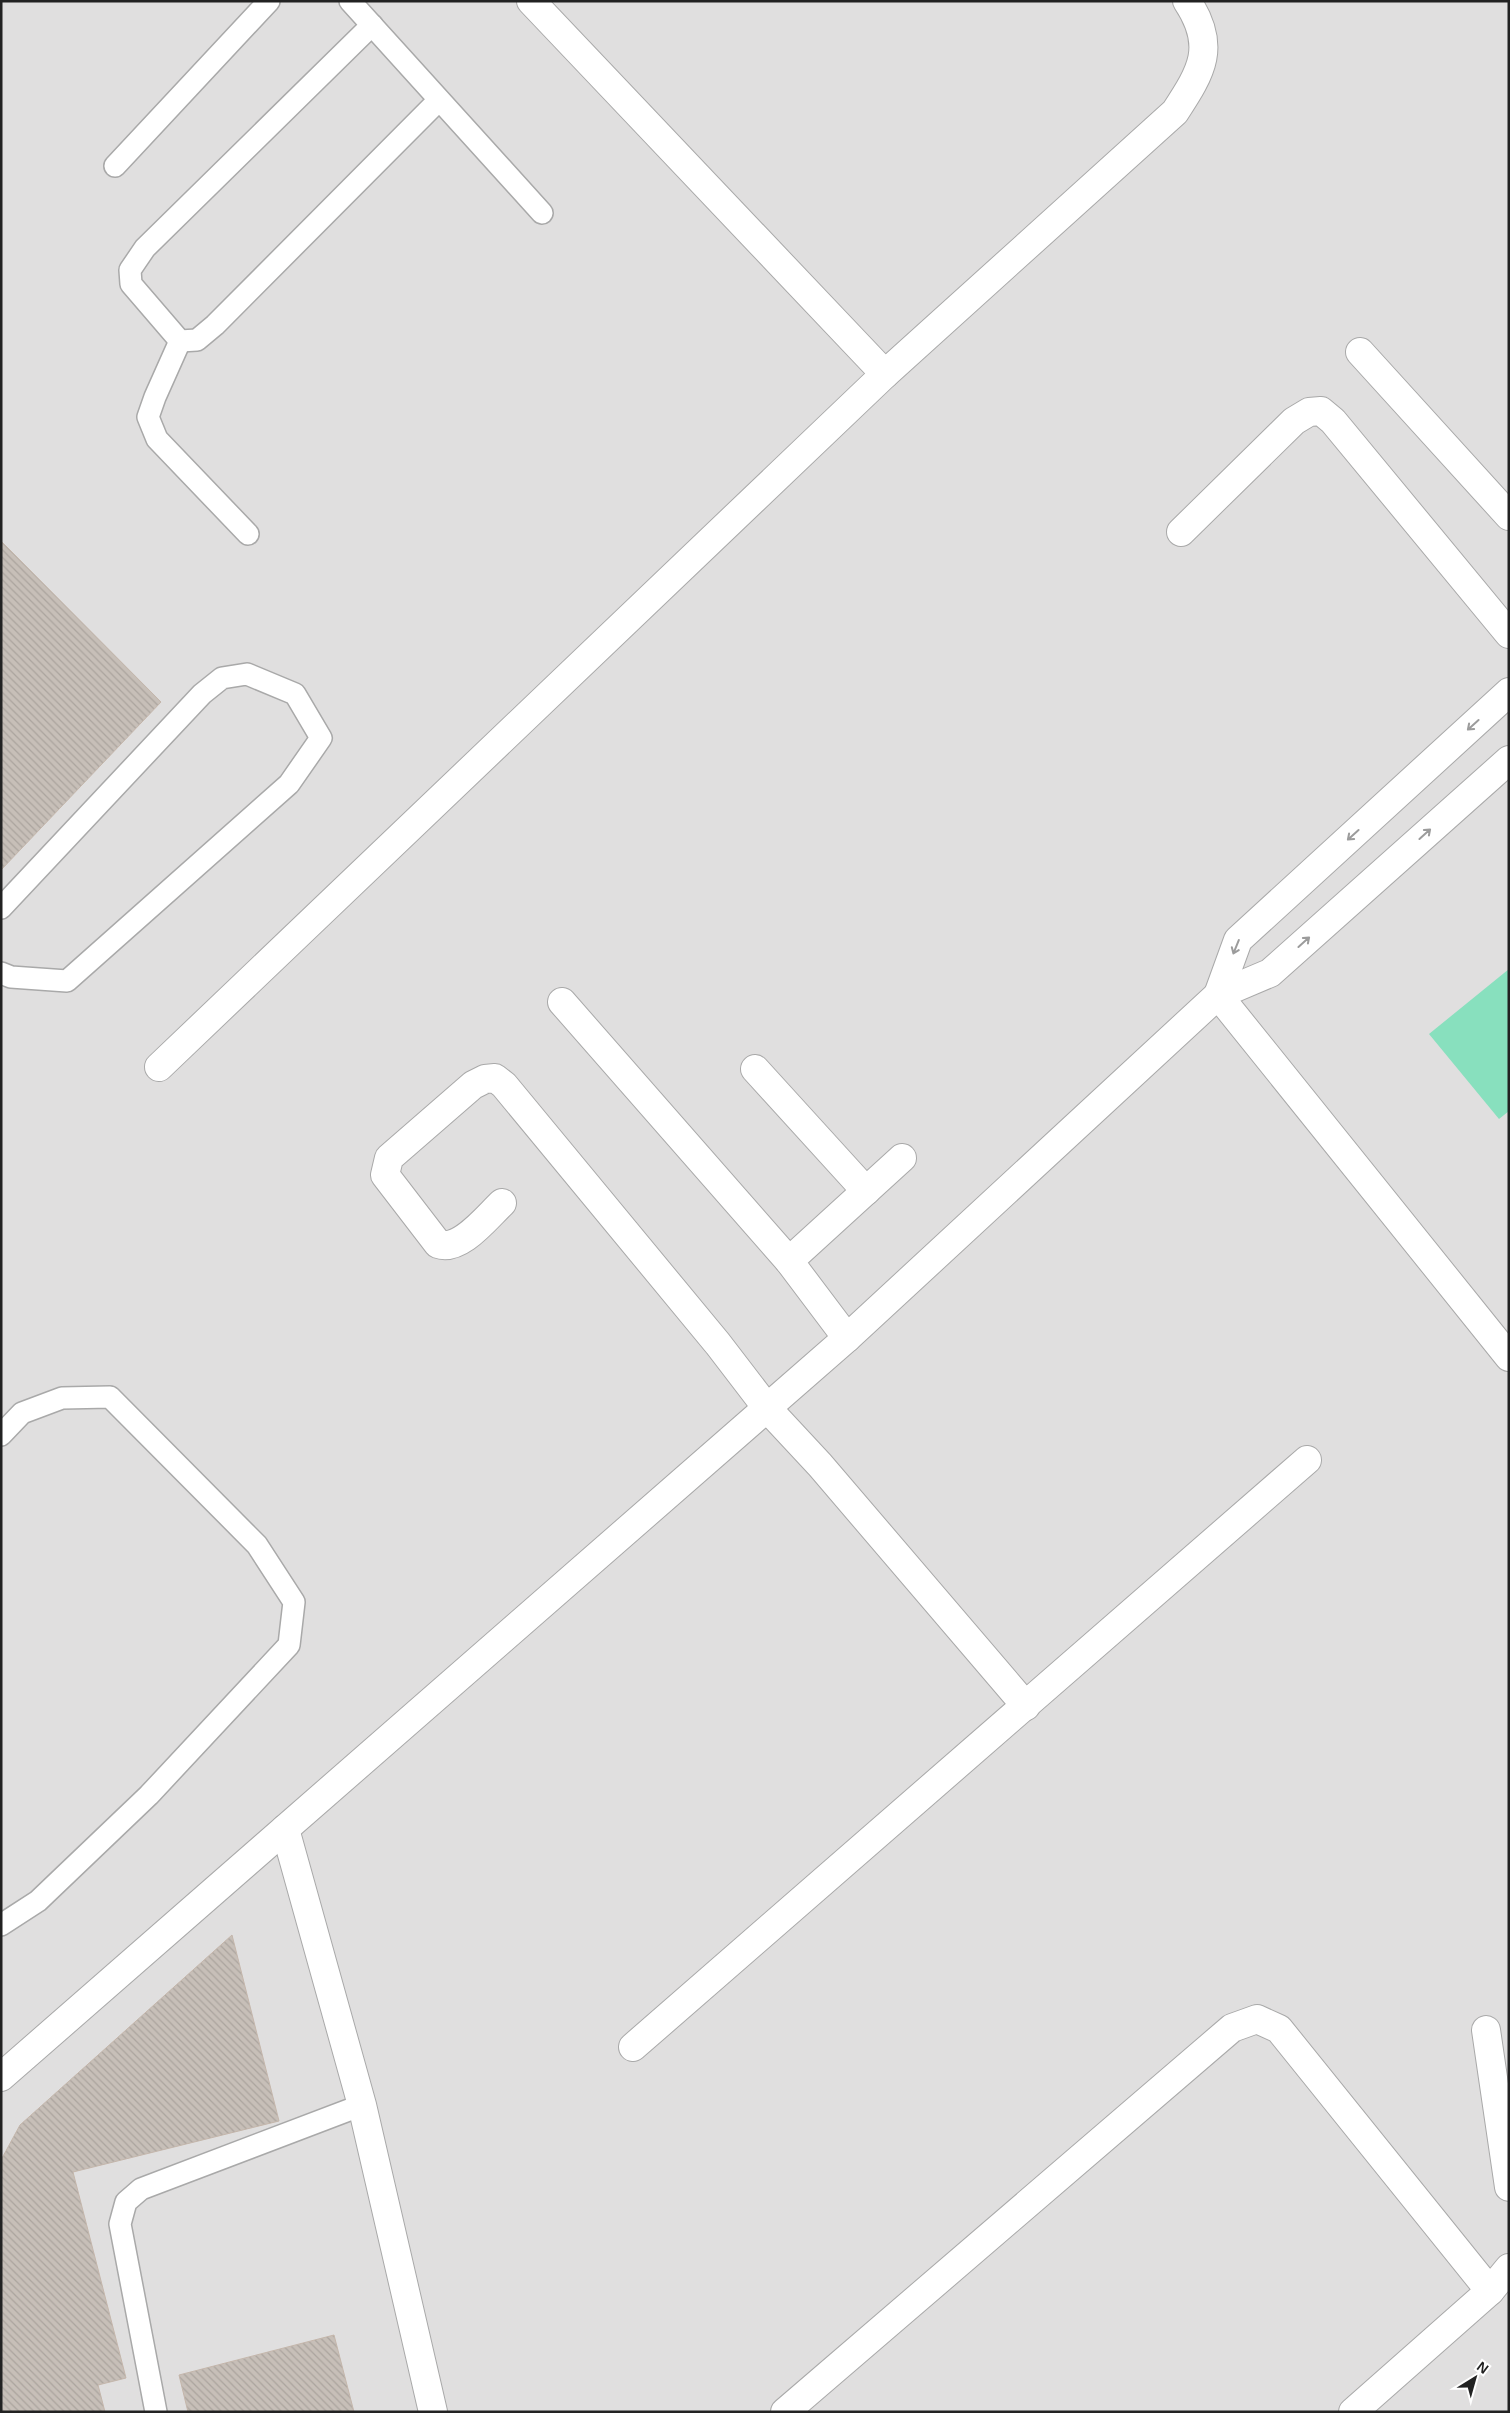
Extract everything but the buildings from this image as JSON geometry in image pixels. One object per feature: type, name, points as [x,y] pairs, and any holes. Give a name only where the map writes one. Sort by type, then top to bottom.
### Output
[{"type":"street","points":[[531,1],[885,374]]},
{"type":"street","points":[[159,1067],[885,374],[1175,112],[1196,80],[1206,46],[1198,17],[1187,1]]},
{"type":"street","points":[[1360,352],[1509,516]]},
{"type":"street","points":[[1181,532],[1294,421],[1309,412],[1321,411],[1333,422],[1509,634]]},
{"type":"street","points":[[1218,995],[1238,940],[1509,692]]},
{"type":"street","points":[[1,2077],[847,1338],[1218,995],[1270,973],[1509,760]]},
{"type":"street","points":[[1218,995],[1509,1357]]},
{"type":"street","points":[[562,1002],[789,1261],[847,1338]]},
{"type":"street","points":[[755,1069],[866,1191]]},
{"type":"street","points":[[502,1203],[459,1243],[446,1247],[438,1244],[385,1175],[389,1158],[473,1085],[485,1078],[496,1078],[504,1085],[718,1344],[766,1408],[820,1465],[1026,1706]]},
{"type":"street","points":[[789,1261],[902,1158]]},
{"type":"street","points":[[633,2047],[1307,1460]]},
{"type":"street","points":[[285,1829],[362,2105],[433,2412]]},
{"type":"street","points":[[785,2412],[1232,2028],[1257,2019],[1279,2029],[1490,2291]]},
{"type":"street","points":[[1486,2030],[1509,2187]]},
{"type":"street","points":[[1353,2412],[1490,2291],[1509,2268]]},
{"type":"lane","points":[[115,166],[269,1]]},
{"type":"lane","points":[[350,1],[542,212]]},
{"type":"lane","points":[[180,341],[131,284],[130,270],[145,248],[372,25]]},
{"type":"lane","points":[[180,341],[197,340],[215,325],[440,100]]},
{"type":"lane","points":[[180,341],[148,417],[156,440],[248,534]]},
{"type":"lane","points":[[1,908],[202,694],[222,678],[247,674],[295,694],[321,738],[289,784],[68,981],[11,976],[1,973]]},
{"type":"lane","points":[[1,1434],[22,1412],[62,1398],[110,1397],[257,1545],[294,1602],[289,1645],[149,1795],[38,1901],[1,1925]]},
{"type":"lane","points":[[156,2412],[120,2224],[126,2202],[141,2189],[362,2105]]},
{"type":"shaded area","points":[[1,1],[1509,1],[1509,2412],[1,2412]]},
{"type":"green space","points":[[1509,969],[1509,1111],[1499,1119],[1429,1034]]}]
